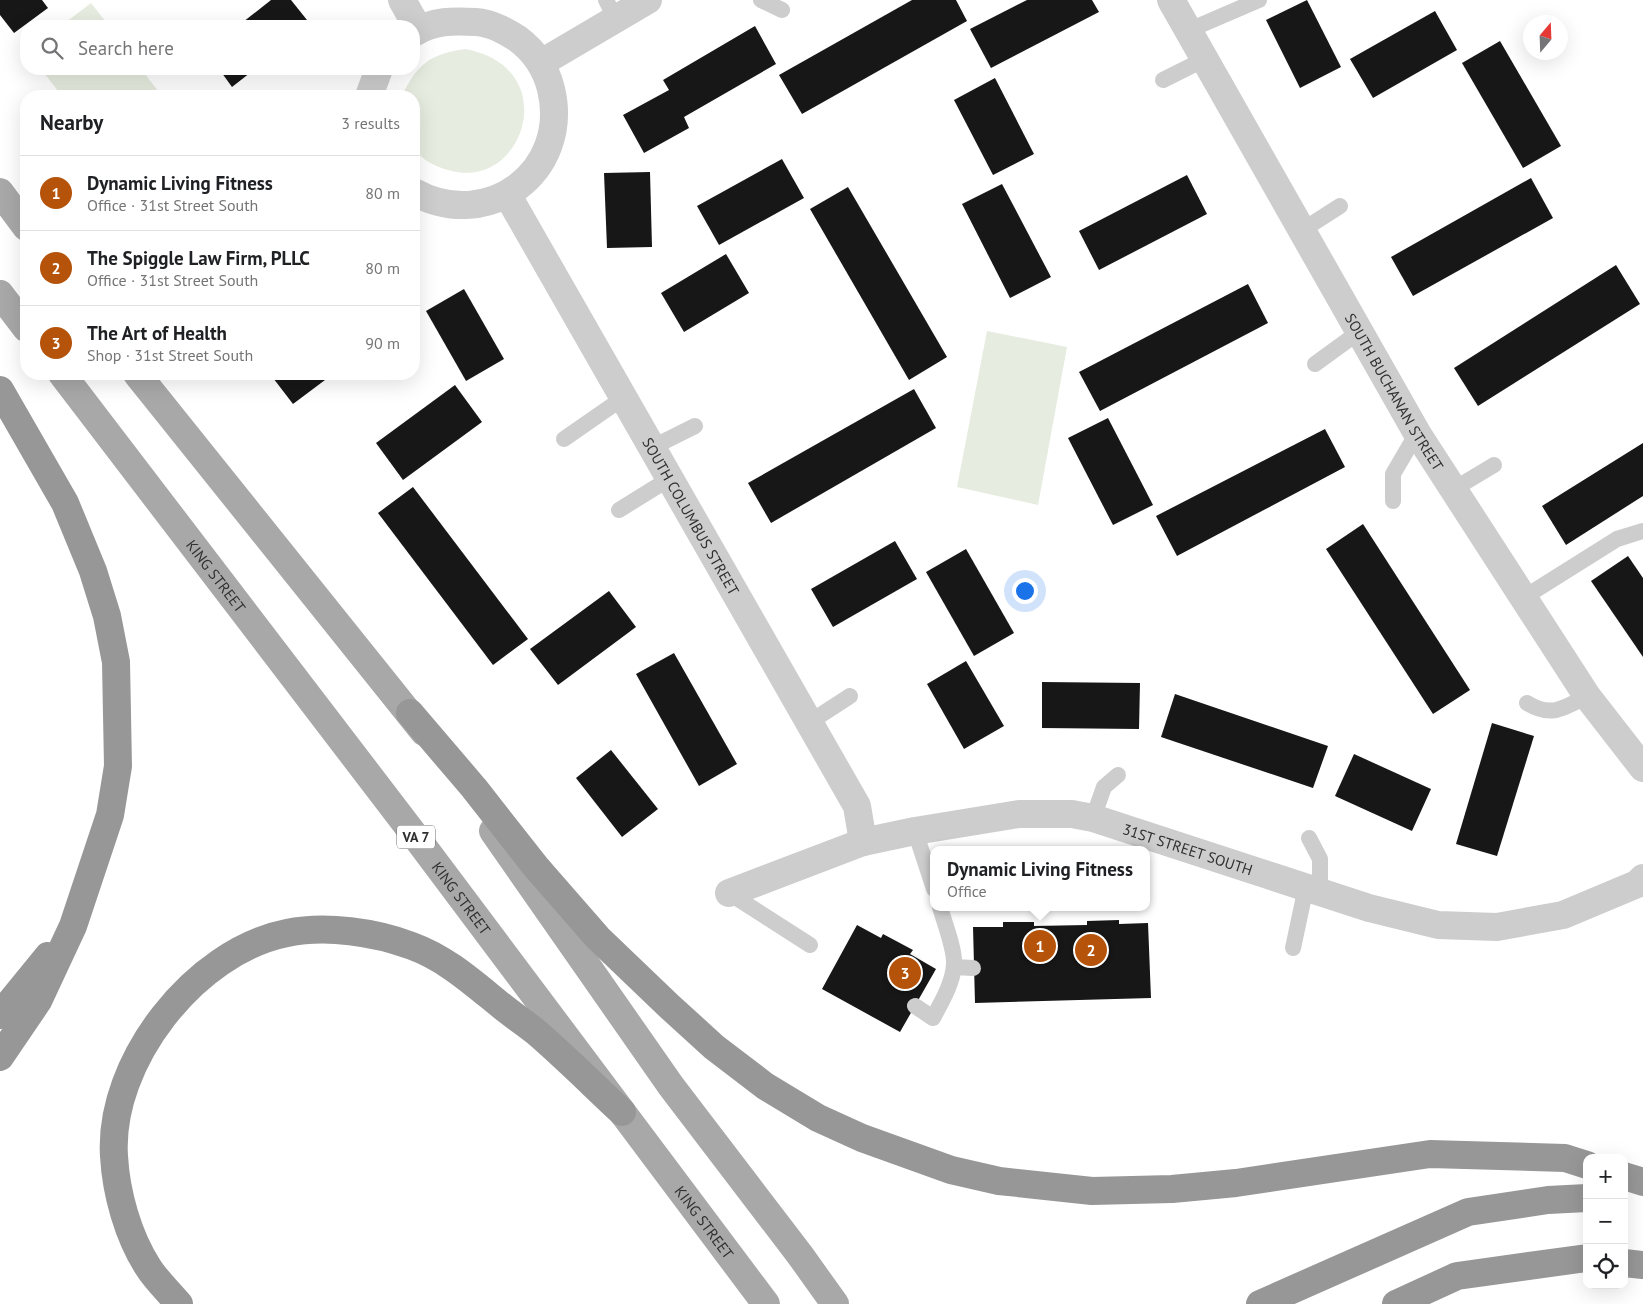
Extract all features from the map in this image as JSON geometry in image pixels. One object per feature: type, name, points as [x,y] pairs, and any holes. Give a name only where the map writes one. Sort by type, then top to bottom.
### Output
[{"type":"highway","points":[[0,390],[65,502],[93,571],[107,616],[116,662],[118,766],[110,815],[73,926],[38,1001],[0,1058]]},
{"type":"highway","points":[[410,713],[567,903],[598,938],[668,1006],[714,1047],[765,1086],[818,1118],[862,1138],[951,1170],[999,1181],[1045,1188],[1092,1191],[1172,1189],[1236,1183],[1430,1154],[1565,1158],[1583,1164]]},
{"type":"highway","points":[[0,1015],[73,926]]},
{"type":"highway","points":[[178,1304],[148,1268],[132,1235],[117,1183],[114,1155],[117,1115],[127,1077],[148,1038],[169,1010],[192,984],[221,961],[257,942],[287,933],[332,931],[370,935],[411,945],[440,959],[472,981],[536,1032],[622,1112]]},
{"type":"highway","points":[[1628,1177],[1643,1182]]},
{"type":"highway","points":[[1628,1196],[1643,1196]]},
{"type":"highway","points":[[1260,1304],[1468,1212],[1548,1200],[1583,1198]]},
{"type":"highway","points":[[1396,1304],[1457,1276],[1583,1259]]},
{"type":"highway","points":[[1628,1263],[1643,1265]]},
{"type":"main road","points":[[0,192],[20,219]]},
{"type":"main road","points":[[0,294],[20,320]]},
{"type":"main road","name":"KING STREET","points":[[67,380],[422,845],[766,1304]]},
{"type":"main road","points":[[142,380],[410,713],[671,1086],[800,1255],[833,1302]]},
{"type":"street","points":[[402,0],[411,20]]},
{"type":"street","points":[[541,64],[611,10],[648,0]]},
{"type":"street","name":"SOUTH BUCHANAN STREET","points":[[1171,0],[1417,433],[1587,696],[1643,768]]},
{"type":"street","points":[[420,30],[448,20],[485,23],[506,31],[525,45],[541,64],[549,80],[554,104],[551,139],[542,160],[534,171],[507,194],[489,202],[457,206],[428,200],[420,195]]},
{"type":"street","points":[[371,90],[377,75]]},
{"type":"street","name":"SOUTH COLUMBUS STREET","points":[[507,194],[857,806],[863,842]]},
{"type":"street","name":"31ST STREET SOUTH","points":[[728,893],[863,842],[1019,814],[1072,814],[1093,818],[1369,908],[1438,925],[1497,927],[1563,915],[1636,884],[1643,878]]},
{"type":"lane","points":[[761,0],[782,10]]},
{"type":"lane","points":[[1187,30],[1259,0]]},
{"type":"lane","points":[[1162,80],[1205,59]]},
{"type":"lane","points":[[1301,231],[1340,206]]},
{"type":"lane","points":[[1315,364],[1359,332]]},
{"type":"lane","points":[[564,439],[623,398]]},
{"type":"lane","points":[[651,448],[694,426]]},
{"type":"lane","points":[[1393,501],[1393,474],[1417,433]]},
{"type":"lane","points":[[1454,489],[1494,465]]},
{"type":"lane","points":[[619,510],[669,480]]},
{"type":"lane","points":[[1523,598],[1617,539],[1643,532]]},
{"type":"lane","points":[[810,722],[850,696]]},
{"type":"lane","points":[[1528,703],[1540,711],[1562,710],[1587,696]]},
{"type":"lane","points":[[1093,818],[1104,786],[1118,775]]},
{"type":"lane","points":[[916,831],[930,876]]},
{"type":"lane","points":[[1293,948],[1313,890],[1320,859],[1309,838]]},
{"type":"lane","points":[[728,893],[810,945]]},
{"type":"lane","points":[[915,1006],[933,1018],[947,993],[954,967],[941,911]]},
{"type":"lane","points":[[954,967],[973,968]]},
{"type":"shaded area","points":[[91,3],[104,20],[69,20]]},
{"type":"shaded area","points":[[465,49],[496,60],[515,79],[524,101],[522,125],[513,147],[497,163],[475,172],[448,170],[433,164],[420,155],[420,90],[405,90],[414,75],[420,75],[420,67],[426,62],[453,51]]},
{"type":"shaded area","points":[[46,75],[146,75],[157,90],[57,90]]},
{"type":"shaded area","points":[[987,331],[1067,347],[1038,505],[957,487]]},
{"type":"building","points":[[0,0],[42,0],[48,8],[32,20],[20,20],[20,29],[14,33],[0,15]]},
{"type":"building","points":[[271,0],[291,0],[307,20],[246,20]]},
{"type":"building","points":[[912,0],[956,0],[967,21],[802,114],[779,75]]},
{"type":"building","points":[[1027,0],[1092,0],[1099,12],[991,68],[970,29]]},
{"type":"building","points":[[1307,0],[1341,67],[1300,88],[1266,20]]},
{"type":"building","points":[[1435,11],[1457,50],[1373,98],[1350,59]]},
{"type":"building","points":[[755,26],[776,64],[684,117],[689,128],[644,153],[623,115],[669,90],[663,80]]},
{"type":"building","points":[[1500,41],[1561,146],[1523,168],[1462,63]]},
{"type":"building","points":[[223,75],[247,75],[232,87]]},
{"type":"building","points":[[995,78],[1034,154],[993,175],[954,100]]},
{"type":"building","points":[[782,159],[804,198],[719,245],[697,206]]},
{"type":"building","points":[[650,172],[652,247],[607,248],[604,173]]},
{"type":"building","points":[[1187,175],[1207,214],[1099,270],[1079,231]]},
{"type":"building","points":[[1531,178],[1553,218],[1413,296],[1391,257]]},
{"type":"building","points":[[1002,184],[1051,277],[1010,298],[962,204]]},
{"type":"building","points":[[848,187],[947,357],[909,380],[810,209]]},
{"type":"building","points":[[726,254],[749,293],[684,332],[661,293]]},
{"type":"building","points":[[1616,265],[1640,304],[1478,406],[1454,368]]},
{"type":"building","points":[[1248,284],[1268,323],[1100,411],[1079,372]]},
{"type":"building","points":[[464,289],[504,359],[466,381],[426,311]]},
{"type":"building","points":[[275,380],[325,380],[293,404]]},
{"type":"building","points":[[455,385],[482,422],[403,480],[376,443]]},
{"type":"building","points":[[914,389],[936,428],[771,523],[748,483]]},
{"type":"building","points":[[1108,418],[1153,505],[1113,525],[1068,438]]},
{"type":"building","points":[[1325,429],[1345,467],[1177,556],[1156,516]]},
{"type":"building","points":[[1643,443],[1643,496],[1566,545],[1542,506]]},
{"type":"building","points":[[413,487],[528,639],[493,665],[378,513]]},
{"type":"building","points":[[1363,524],[1470,690],[1433,714],[1326,549]]},
{"type":"building","points":[[895,541],[917,579],[833,627],[811,589]]},
{"type":"building","points":[[966,549],[1014,633],[974,656],[926,572]]},
{"type":"building","points":[[1628,556],[1643,578],[1643,657],[1591,581]]},
{"type":"building","points":[[609,591],[636,627],[558,685],[530,649]]},
{"type":"building","points":[[674,653],[737,764],[699,786],[636,674]]},
{"type":"building","points":[[966,661],[1004,726],[964,749],[927,684]]},
{"type":"building","points":[[1042,682],[1140,683],[1139,729],[1042,728]]},
{"type":"building","points":[[1175,694],[1328,746],[1313,788],[1161,737]]},
{"type":"building","points":[[1492,723],[1534,736],[1497,856],[1456,844]]},
{"type":"building","points":[[611,750],[658,809],[622,837],[576,778]]},
{"type":"building","points":[[1354,754],[1431,789],[1412,831],[1335,796]]},
{"type":"building","points":[[1119,920],[1119,924],[1148,923],[1151,998],[975,1003],[973,927],[1003,927],[1003,922],[1034,922],[1034,926],[1087,925],[1087,921]]},
{"type":"building","points":[[857,925],[881,938],[883,934],[913,950],[910,954],[936,969],[900,1032],[822,989]]},
{"type":"place","name":"Dynamic Living Fitness","points":[[1040,946]]},
{"type":"place","name":"The Spiggle Law Firm, PLLC","points":[[1091,950]]},
{"type":"place","name":"The Art of Health","points":[[905,973]]}]
